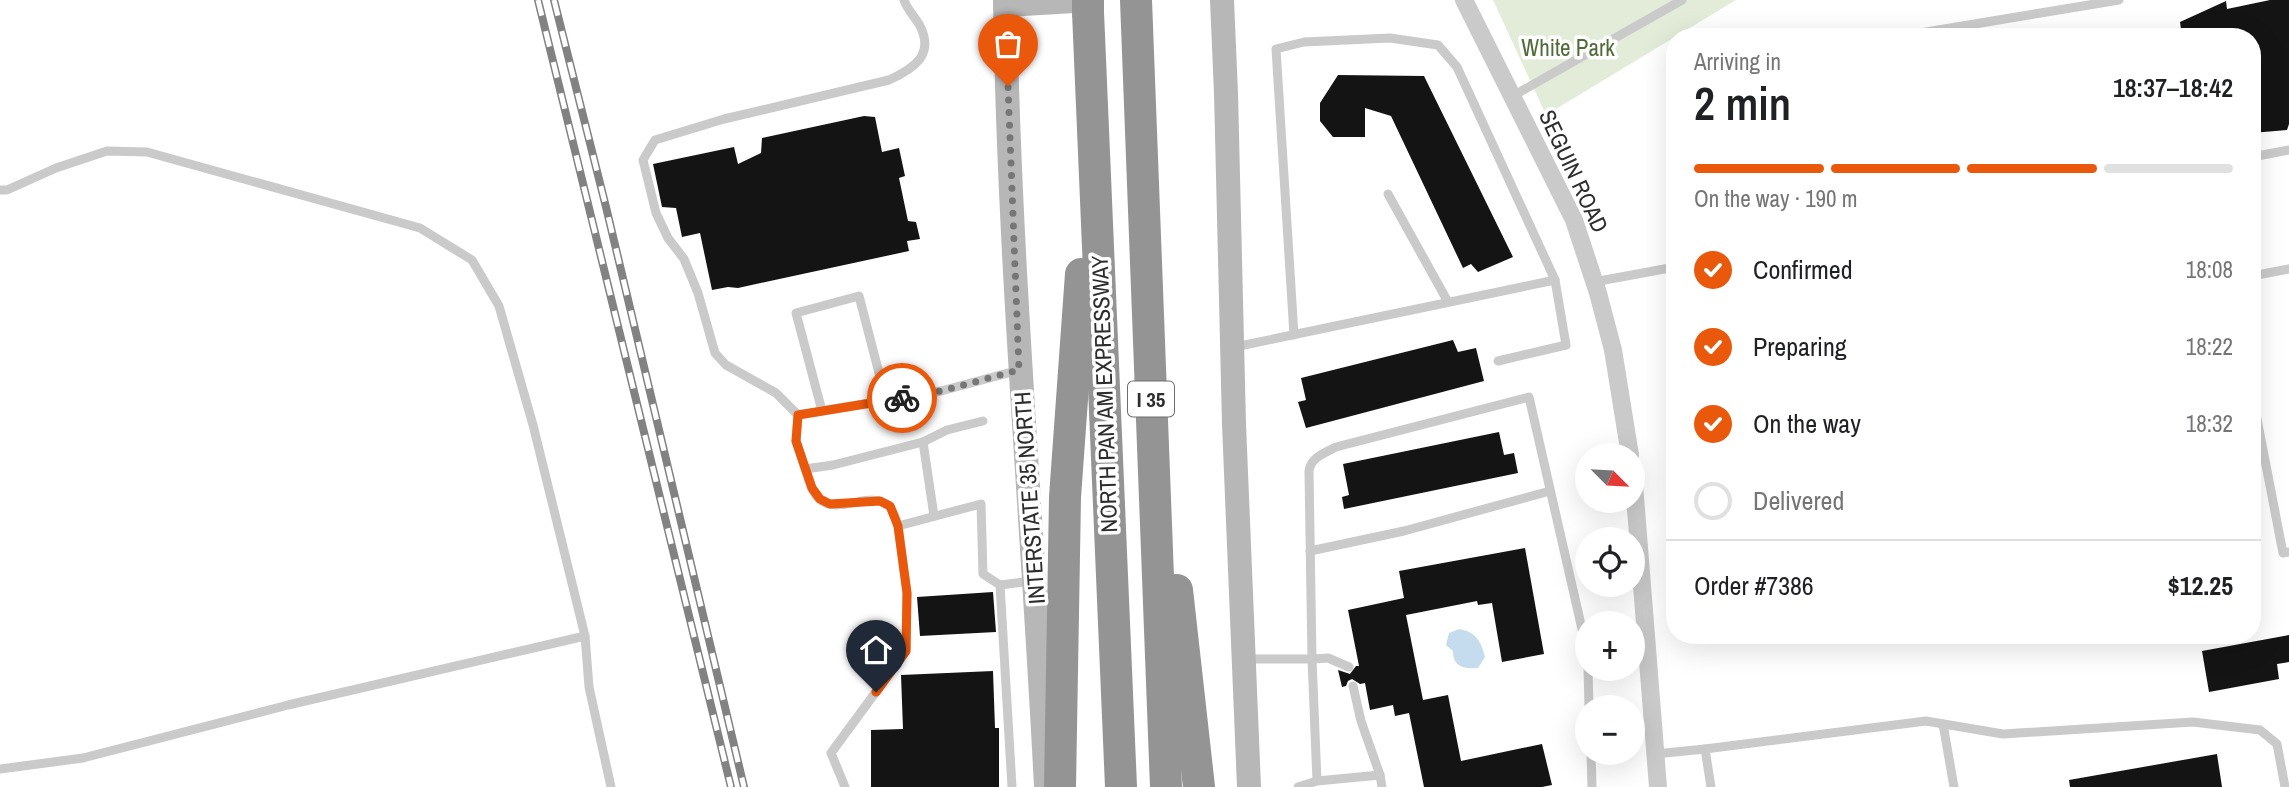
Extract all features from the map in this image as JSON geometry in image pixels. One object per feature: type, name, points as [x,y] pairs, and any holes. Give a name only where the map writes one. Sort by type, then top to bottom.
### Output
[{"type":"highway","name":"NORTH PAN AM EXPRESSWAY","points":[[1089,4],[1121,787]]},
{"type":"highway","name":"NORTH PAN AM EXPRESSWAY","points":[[1137,6],[1166,787]]},
{"type":"highway","points":[[1060,787],[1065,496],[1092,105]]},
{"type":"highway","points":[[1154,486],[1176,584],[1199,787]]},
{"type":"main road","points":[[1222,0],[1249,787]]},
{"type":"main road","points":[[1005,2],[1089,4]]},
{"type":"main road","name":"INTERSTATE 35 NORTH","points":[[1005,2],[1019,370],[1035,580],[1046,787]]},
{"type":"street","name":"SEGUIN ROAD","points":[[1464,0],[1574,220],[1613,350],[1628,443]]},
{"type":"street","points":[[1635,513],[1638,611]]},
{"type":"street","points":[[1644,681],[1657,787]]},
{"type":"lane","points":[[845,787],[831,753],[906,651],[907,593],[898,526],[890,506],[880,501],[830,504],[820,499],[812,488],[796,441],[798,415],[776,393],[726,365],[715,353],[698,293],[684,260],[668,238],[656,213],[643,160],[650,146],[663,136],[889,80],[912,69],[924,50],[924,38],[920,25],[904,0]]},
{"type":"lane","points":[[1511,97],[1682,0]]},
{"type":"lane","points":[[1949,28],[2119,0]]},
{"type":"lane","points":[[1294,335],[1276,49],[1304,42],[1390,38],[1438,45],[1457,68],[1555,280],[1566,345],[1498,361]]},
{"type":"lane","points":[[2261,155],[2289,150]]},
{"type":"lane","points":[[0,190],[7,190],[56,167],[107,151],[148,152],[420,228],[472,260],[499,306],[533,425],[584,636],[589,687],[611,787]]},
{"type":"lane","points":[[1388,194],[1448,302]]},
{"type":"lane","points":[[1594,282],[1666,269]]},
{"type":"lane","points":[[2261,274],[2289,269]]},
{"type":"lane","points":[[1232,347],[1555,280]]},
{"type":"lane","points":[[822,411],[796,313],[859,296],[886,400]]},
{"type":"lane","points":[[798,415],[941,391],[1019,370]]},
{"type":"lane","points":[[1317,781],[1309,471],[1315,458],[1336,447],[1529,397],[1578,611]]},
{"type":"lane","points":[[805,469],[833,465],[923,442],[947,429],[983,421]]},
{"type":"lane","points":[[2261,439],[2283,553],[2289,552]]},
{"type":"lane","points":[[923,442],[934,516]]},
{"type":"lane","points":[[1310,551],[1404,531],[1550,491]]},
{"type":"lane","points":[[898,526],[981,504],[983,574],[1000,585],[1035,580]]},
{"type":"lane","points":[[1000,585],[1012,787]]},
{"type":"lane","points":[[0,769],[83,758],[288,705],[584,636]]},
{"type":"lane","points":[[1244,659],[1328,658],[1349,667]]},
{"type":"lane","points":[[1353,686],[1382,787]]},
{"type":"lane","points":[[1655,754],[1926,721],[2003,734],[2193,722],[2260,730],[2277,744],[2285,787]]},
{"type":"lane","points":[[1943,724],[1954,787]]},
{"type":"lane","points":[[1705,749],[1711,787]]},
{"type":"lane","points":[[1591,765],[1592,787]]},
{"type":"lane","points":[[1298,787],[1317,781],[1380,775]]},
{"type":"green space","name":"White Park","points":[[1493,0],[1736,0],[1690,28],[1666,28],[1666,42],[1546,115]]},
{"type":"water","points":[[1459,629],[1474,635],[1482,646],[1485,657],[1478,668],[1457,664],[1453,651],[1446,645],[1449,633]]},
{"type":"building","points":[[2270,0],[2289,0],[2287,130],[2261,132],[2261,28],[2181,28],[2180,22],[2226,1],[2227,9]]},
{"type":"building","points":[[1338,75],[1424,76],[1513,257],[1478,272],[1471,264],[1463,268],[1391,116],[1365,108],[1365,137],[1333,137],[1320,121],[1320,103]]},
{"type":"building","points":[[864,116],[875,117],[882,152],[899,148],[905,176],[899,178],[908,221],[916,222],[920,239],[907,241],[909,251],[738,288],[712,290],[700,233],[682,237],[676,208],[662,207],[653,164],[734,147],[738,164],[761,153],[762,138]]},
{"type":"building","points":[[1453,340],[1458,352],[1476,348],[1484,381],[1306,428],[1298,402],[1306,400],[1301,378]]},
{"type":"building","points":[[1499,432],[1504,455],[1514,453],[1518,473],[1344,509],[1342,497],[1349,495],[1343,464]]},
{"type":"building","points":[[1525,548],[1544,654],[1502,662],[1492,603],[1478,605],[1477,601],[1406,615],[1423,700],[1448,695],[1461,761],[1542,744],[1552,785],[1424,787],[1409,713],[1395,716],[1393,705],[1370,710],[1365,683],[1360,684],[1352,679],[1342,687],[1338,670],[1350,674],[1359,666],[1348,610],[1404,598],[1399,571]]},
{"type":"building","points":[[993,592],[996,632],[920,636],[917,597]]},
{"type":"building","points":[[2289,635],[2289,662],[2277,664],[2279,679],[2209,692],[2202,651],[2240,644],[2261,644],[2261,640]]},
{"type":"building","points":[[993,671],[995,728],[999,728],[999,787],[871,787],[871,730],[903,729],[901,675]]},
{"type":"building","points":[[2217,754],[2222,787],[2070,787],[2069,780]]},
{"type":"railway","points":[[538,0],[731,787]]},
{"type":"railway","points":[[554,0],[744,787]]},
{"type":"way so far","points":[[902,398],[941,391],[1019,370],[1008,86]]},
{"type":"route","points":[[876,692],[906,651],[907,593],[898,526],[890,506],[880,501],[841,505],[820,499],[812,488],[796,441],[798,415],[902,398]]}]
